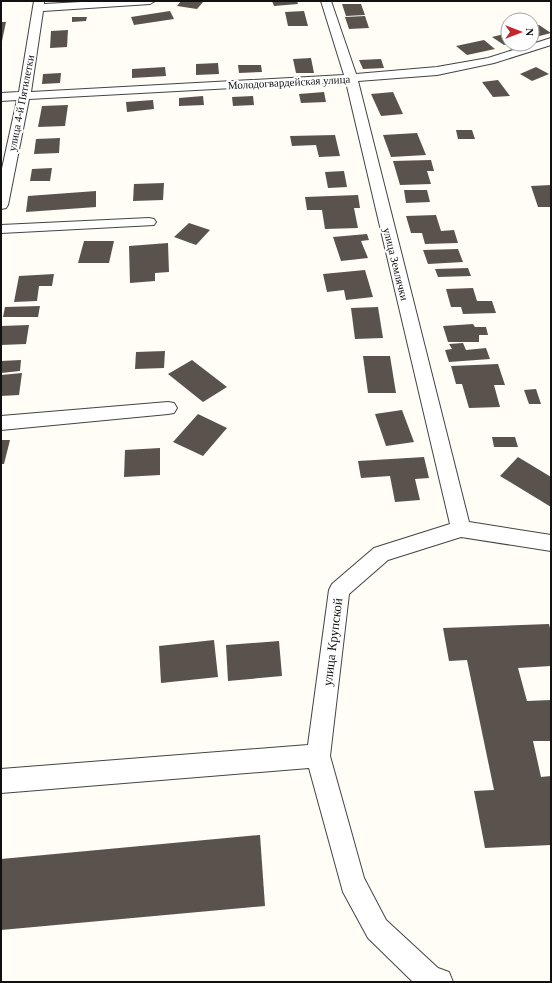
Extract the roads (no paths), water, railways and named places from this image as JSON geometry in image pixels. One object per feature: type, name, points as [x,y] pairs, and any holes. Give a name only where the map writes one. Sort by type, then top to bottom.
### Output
[{"type":"street","points":[[38,4],[150,1]]},
{"type":"street","name":"улица Землячки","points":[[326,1],[351,78],[461,529]]},
{"type":"street","name":"улица 4-й Пятилетки","points":[[1,205],[24,96],[38,4]]},
{"type":"street","name":"Молодогвардейская улица","points":[[1,97],[351,78],[437,71],[490,61],[551,41]]},
{"type":"street","points":[[1,229],[149,222]]},
{"type":"street","points":[[1,423],[168,408]]},
{"type":"street","name":"улица Крупской","points":[[439,982],[431,980],[377,929],[352,883],[318,756],[339,590],[381,554],[461,529],[551,543]]},
{"type":"street","points":[[1,781],[318,756]]}]
